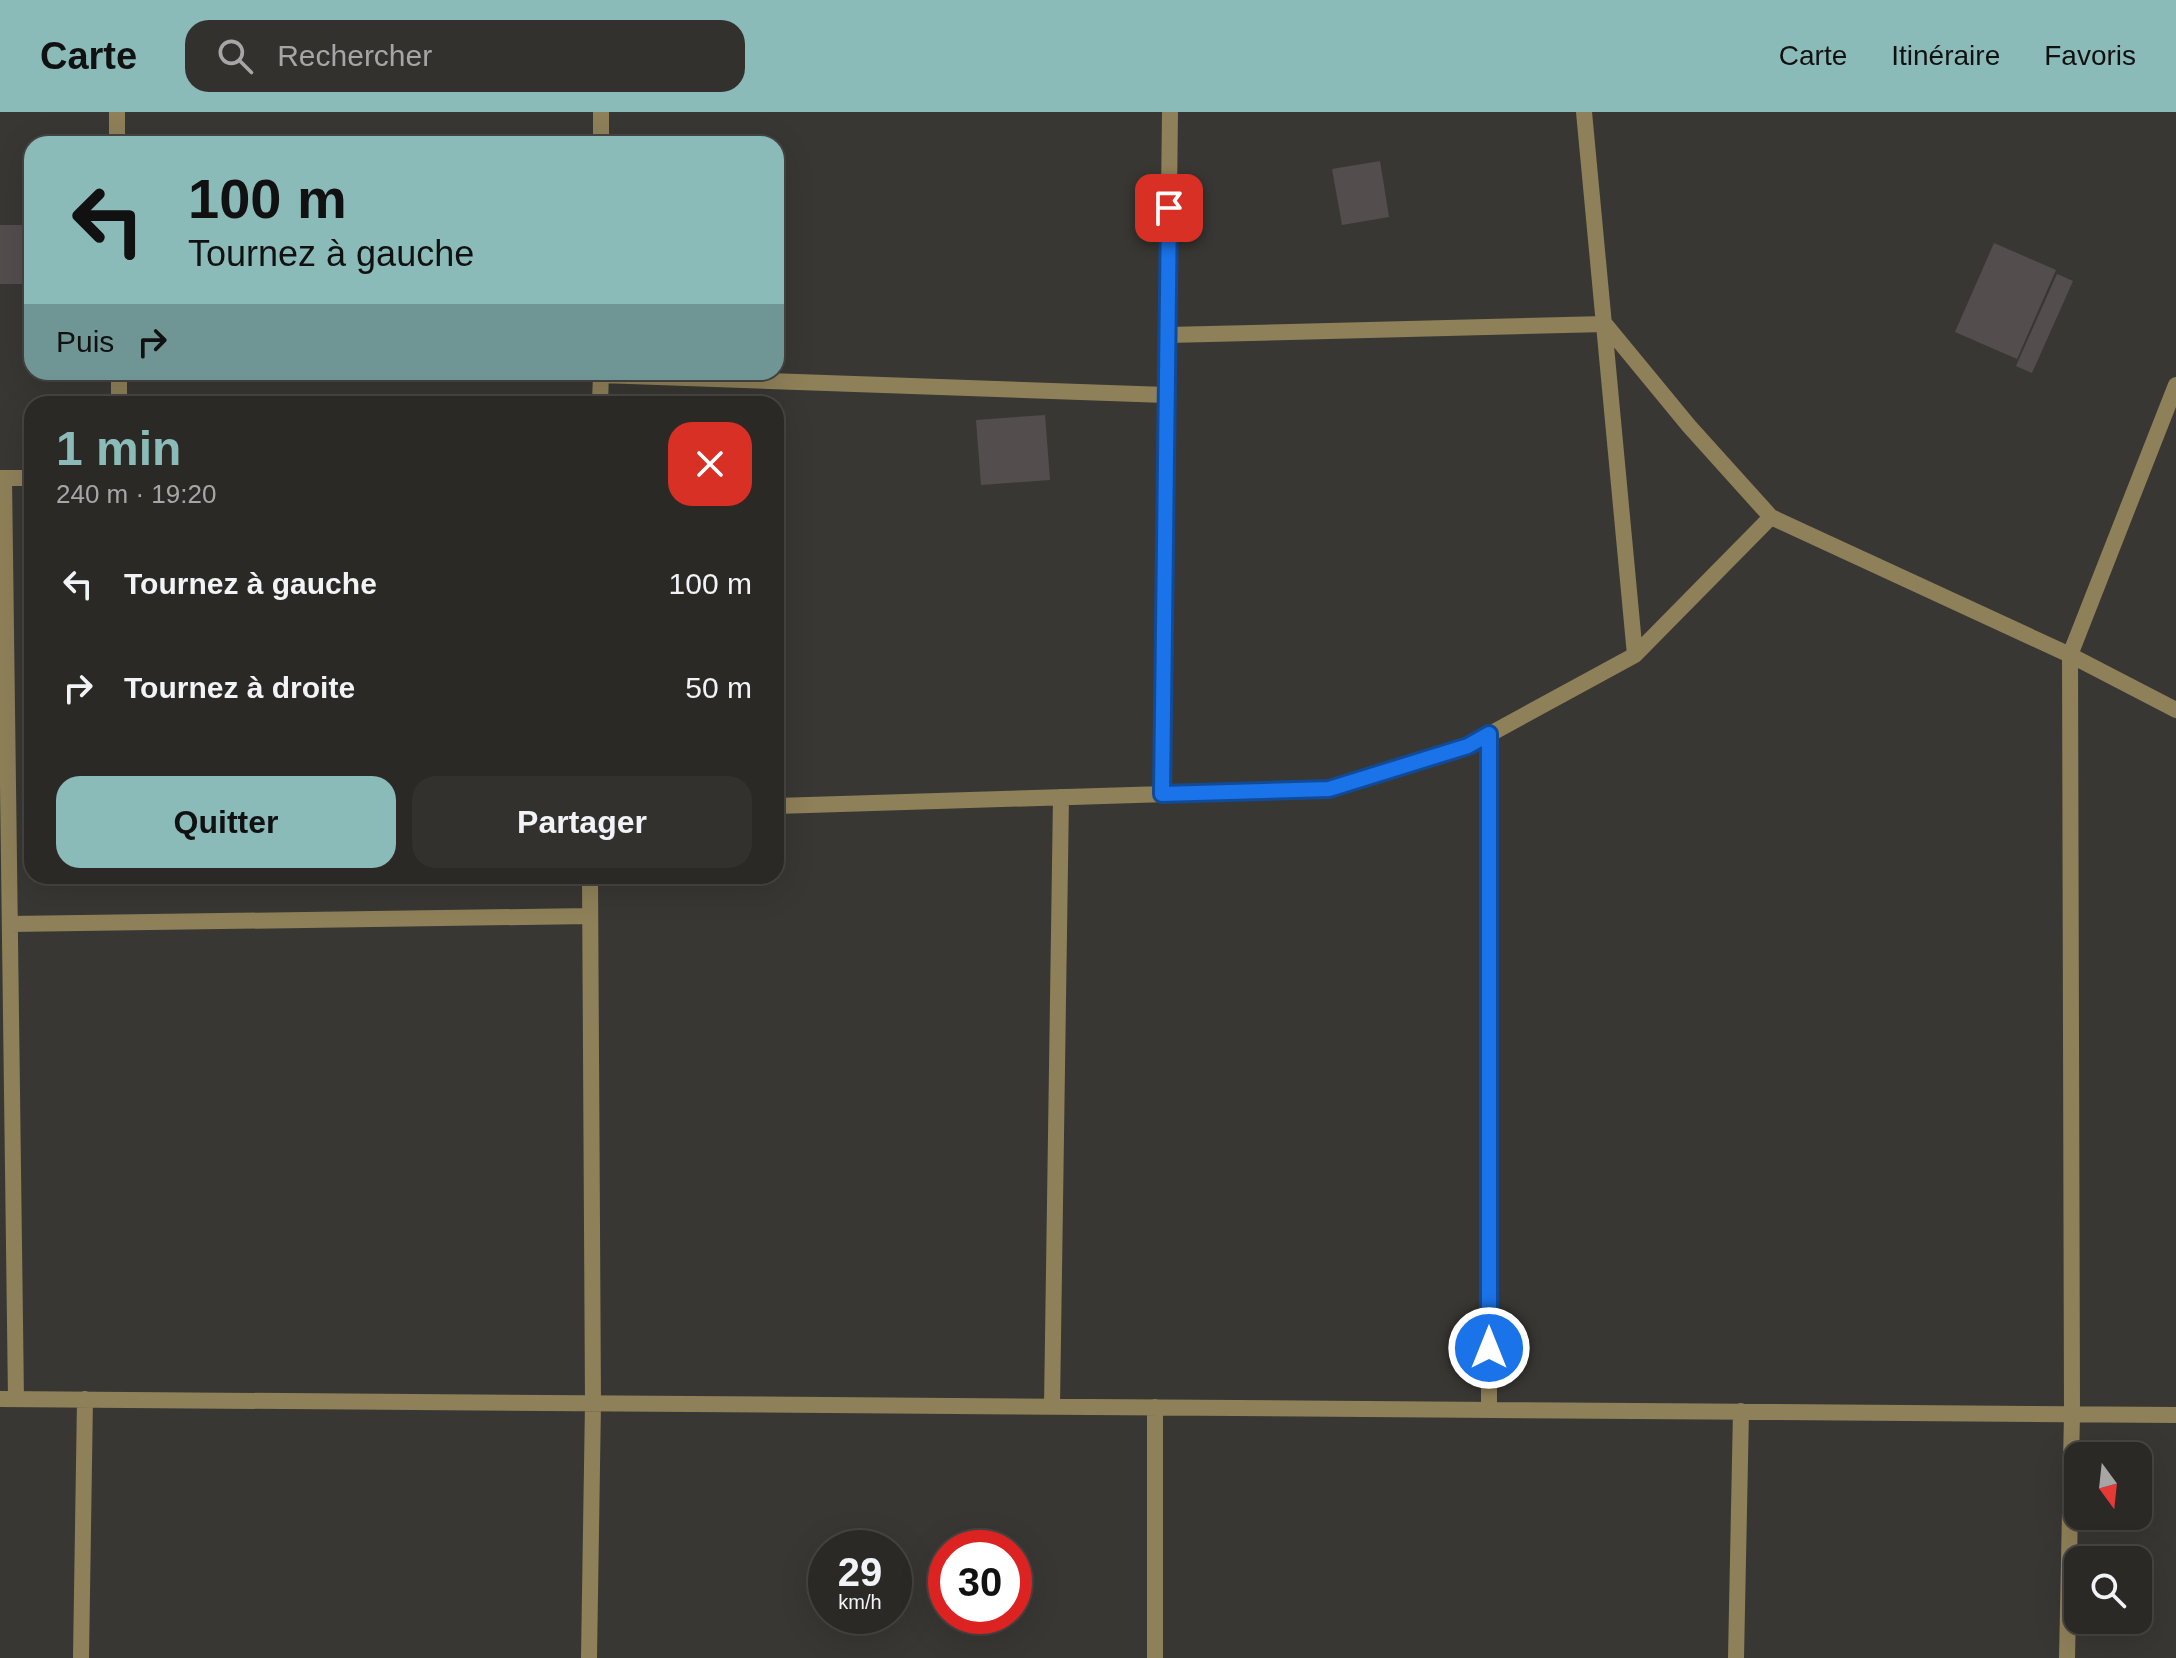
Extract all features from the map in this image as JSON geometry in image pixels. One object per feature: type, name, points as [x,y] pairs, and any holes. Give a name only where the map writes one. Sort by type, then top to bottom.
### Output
[{"type":"street","points":[[117,112],[117,136]]},
{"type":"street","points":[[601,112],[601,136]]},
{"type":"street","points":[[1162,794],[1170,112]]},
{"type":"street","points":[[1584,112],[1635,655]]},
{"type":"street","points":[[1168,335],[1605,324]]},
{"type":"street","points":[[1605,324],[1771,517],[2070,655],[2176,710]]},
{"type":"street","points":[[762,380],[1166,395]]},
{"type":"street","points":[[2067,1658],[2072,1414],[2070,655],[2176,385]]},
{"type":"street","points":[[24,478],[2,478],[4,814],[10,924],[8,1399],[2176,1415]]},
{"type":"street","points":[[784,806],[1329,789],[1468,746],[1635,655],[1771,517]]},
{"type":"street","points":[[1489,734],[1489,1409]]},
{"type":"street","points":[[1052,1406],[1061,797]]},
{"type":"street","points":[[589,1658],[593,1403],[590,884]]},
{"type":"street","points":[[10,924],[590,916]]},
{"type":"street","points":[[81,1658],[85,1399]]},
{"type":"street","points":[[1155,1407],[1155,1658]]},
{"type":"street","points":[[1736,1658],[1741,1411]]},
{"type":"building","points":[[1380,161],[1389,217],[1342,225],[1332,169]]},
{"type":"building","points":[[0,225],[24,225],[24,284],[0,284]]},
{"type":"building","points":[[1994,243],[2056,270],[2017,359],[1955,332]]},
{"type":"building","points":[[2057,274],[2073,281],[2032,373],[2016,366]]},
{"type":"building","points":[[1045,415],[1050,480],[981,485],[976,420]]},
{"type":"route","points":[[1169,208],[1162,794],[1329,789],[1468,746],[1489,734],[1489,1348]]}]
